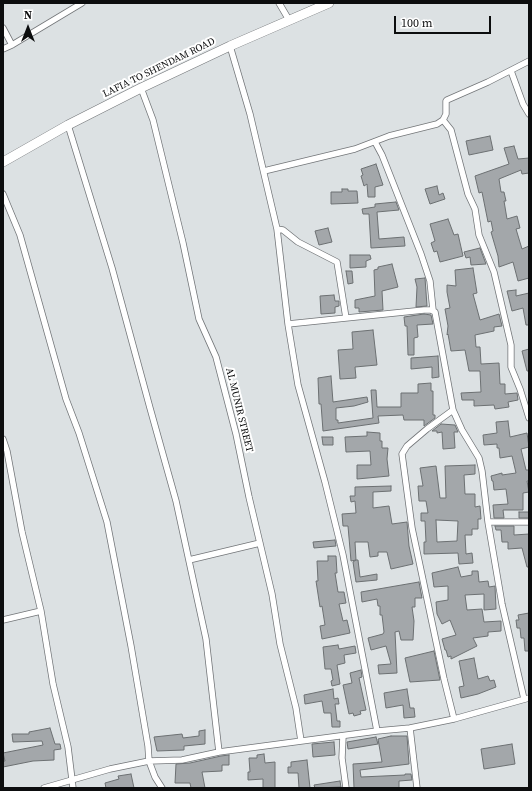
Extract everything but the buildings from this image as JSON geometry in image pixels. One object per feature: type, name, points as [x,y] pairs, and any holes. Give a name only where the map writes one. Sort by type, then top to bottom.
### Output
[{"type":"main road","name":"LAFIA TO SHENDAM ROAD","points":[[3,162],[68,125],[141,88],[230,46],[329,3]]},
{"type":"street","points":[[3,49],[82,3]]},
{"type":"street","points":[[279,3],[289,20]]},
{"type":"street","points":[[3,28],[12,45]]},
{"type":"street","points":[[230,46],[264,171],[277,229],[288,324],[298,385],[325,482],[343,555],[377,731]]},
{"type":"street","points":[[264,171],[355,149],[389,136],[437,124],[443,120],[446,114],[446,101],[529,61]]},
{"type":"street","points":[[511,71],[523,104],[529,114]]},
{"type":"street","name":"AL MUNIR STREET","points":[[141,88],[153,120],[199,319],[216,357],[236,434],[272,594],[280,644],[296,708],[301,741]]},
{"type":"street","points":[[443,120],[451,130],[468,194],[475,209],[479,235],[494,272],[511,345],[511,368],[520,389],[529,418]]},
{"type":"street","points":[[68,125],[112,268],[176,501],[206,639],[219,752]]},
{"type":"street","points":[[44,788],[110,769],[149,761],[182,760],[219,752],[410,728],[454,719],[527,698],[502,604],[479,458],[462,430],[454,410],[450,396],[430,282],[421,254],[382,155],[375,142]]},
{"type":"street","points":[[3,194],[20,235],[66,399],[79,433],[107,522],[131,646],[148,746],[149,761],[155,777],[162,788]]},
{"type":"street","points":[[277,229],[283,230],[298,242],[337,262],[346,318]]},
{"type":"street","points":[[288,324],[434,310]]},
{"type":"street","points":[[454,410],[427,429],[407,446],[402,454],[412,528],[454,719]]},
{"type":"street","points":[[3,438],[7,451],[22,532],[41,611],[53,684],[68,747],[73,788]]},
{"type":"street","points":[[488,522],[529,522]]},
{"type":"street","points":[[189,560],[260,543]]},
{"type":"street","points":[[3,620],[41,611]]},
{"type":"street","points":[[410,728],[417,788]]},
{"type":"street","points":[[343,736],[342,758],[346,788]]}]
